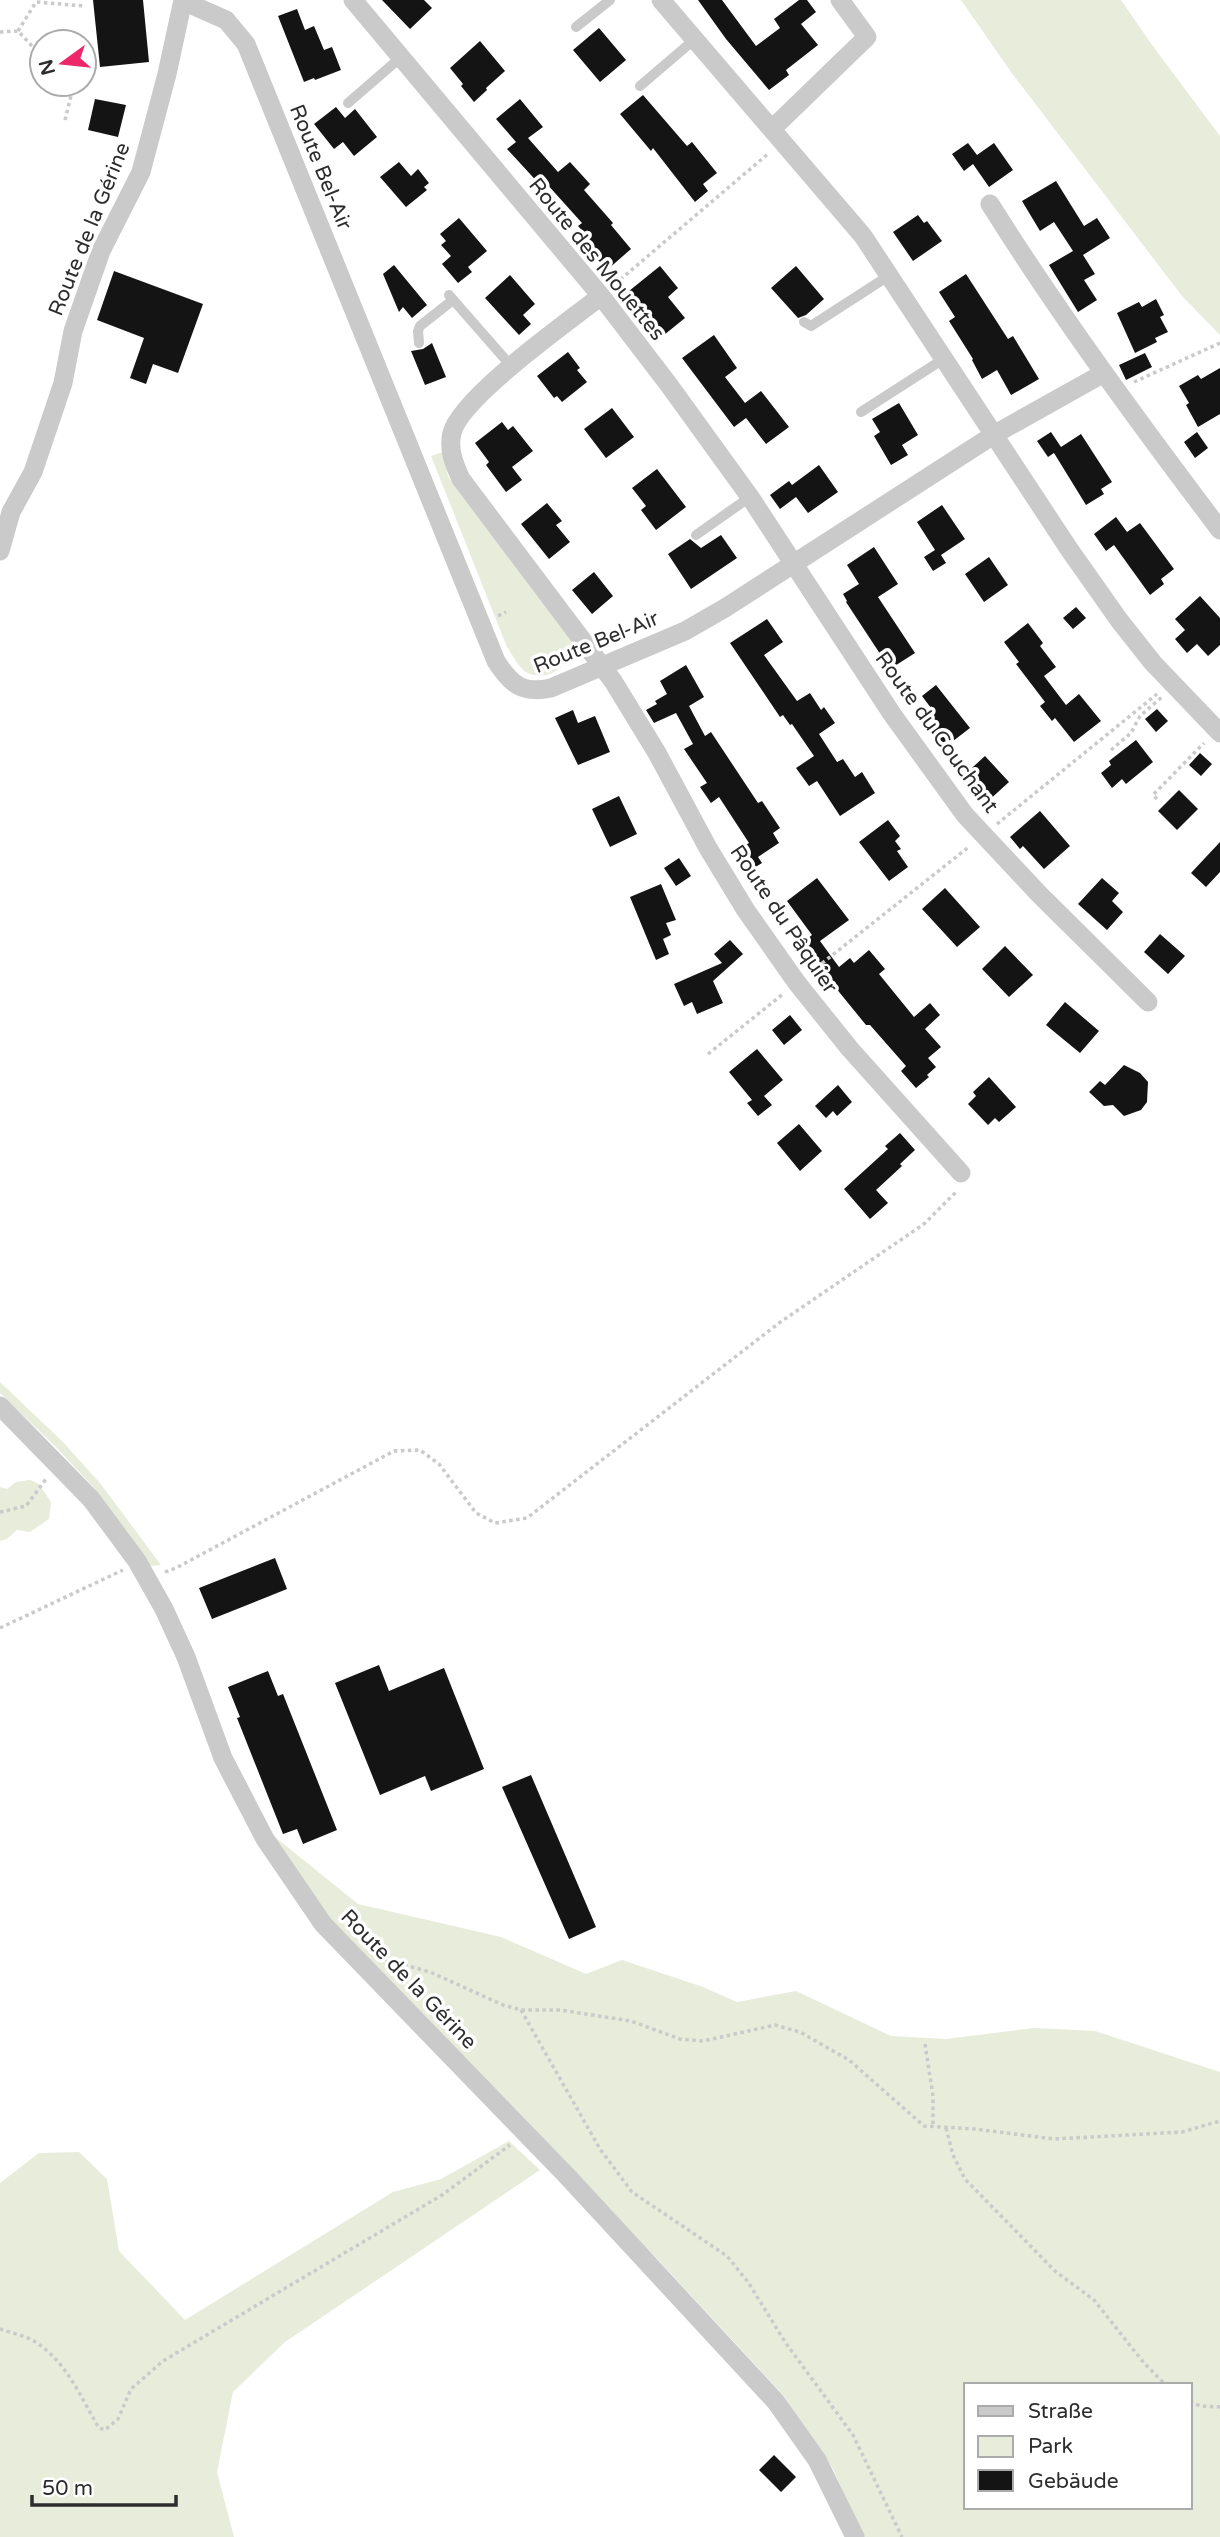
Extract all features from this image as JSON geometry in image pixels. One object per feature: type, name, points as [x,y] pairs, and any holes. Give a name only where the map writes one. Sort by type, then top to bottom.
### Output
[{"type":"street","name":"Route des Mouettes","points":[[353,0],[601,296],[750,497],[795,565]]},
{"type":"street","points":[[662,0],[779,134],[863,236],[1119,621],[1169,688],[1214,735]]},
{"type":"street","points":[[779,134],[867,37],[840,0]]},
{"type":"street","name":"Route de la Gérine","points":[[0,551],[3,531],[33,472],[55,408],[73,331],[101,251],[141,172],[183,1]]},
{"type":"street","name":"Route Bel-Air","points":[[183,1],[226,20],[246,44],[496,661],[505,676],[534,692],[551,688],[685,631],[795,565],[995,433],[1104,373]]},
{"type":"street","points":[[990,204],[1104,373],[1220,530]]},
{"type":"street","name":"Route du Pâquier","points":[[601,296],[512,366],[478,397],[456,422],[451,434],[453,460],[461,479],[614,681],[657,753],[708,848],[745,909],[797,983],[850,1049],[961,1173]]},
{"type":"street","name":"Route du Couchant","points":[[795,565],[892,714],[965,815],[1039,894],[1148,1002]]},
{"type":"street","name":"Route de la Gérine","points":[[0,1406],[91,1499],[141,1570],[164,1609],[186,1657],[223,1758],[265,1839],[323,1924],[526,2134],[776,2402],[817,2460],[855,2537]]},
{"type":"lane","points":[[576,27],[610,0]]},
{"type":"lane","points":[[640,86],[695,39]]},
{"type":"lane","points":[[348,103],[400,58]]},
{"type":"lane","points":[[804,322],[811,326],[890,274]]},
{"type":"lane","points":[[419,343],[420,326],[451,298],[512,366]]},
{"type":"lane","points":[[860,412],[945,358]]},
{"type":"lane","points":[[696,535],[750,497]]},
{"type":"path","points":[[18,31],[36,2],[84,6]]},
{"type":"path","points":[[0,32],[18,31]]},
{"type":"path","points":[[18,31],[28,42]]},
{"type":"path","points":[[65,120],[70,98]]},
{"type":"path","points":[[601,296],[779,134]]},
{"type":"path","points":[[1116,390],[1220,342]]},
{"type":"path","points":[[1111,750],[1131,733],[1140,716],[1169,688]]},
{"type":"path","points":[[708,1054],[1169,688]]},
{"type":"path","points":[[1157,799],[1153,794],[1214,735]]},
{"type":"path","points":[[0,1628],[117,1574],[176,1568],[394,1451],[420,1450],[439,1464],[476,1513],[495,1523],[527,1518],[779,1323],[924,1224],[961,1187],[961,1173]]},
{"type":"path","points":[[0,1512],[26,1506],[47,1480],[36,1468],[47,1452]]},
{"type":"path","points":[[362,1963],[374,1958],[382,1959],[430,1972],[503,2005],[521,2010],[560,2010],[631,2021],[680,2039],[703,2041],[775,2025],[800,2032],[849,2060],[924,2126],[975,2129],[1054,2140],[1182,2132],[1220,2121]]},
{"type":"path","points":[[521,2010],[600,2150],[632,2192],[727,2256],[748,2282],[785,2342],[853,2435],[902,2537]]},
{"type":"path","points":[[925,2044],[933,2096],[933,2127]]},
{"type":"path","points":[[946,2128],[953,2155],[965,2179],[1055,2271],[1094,2300],[1144,2363],[1164,2383]]},
{"type":"path","points":[[0,2329],[36,2342],[61,2364],[99,2428],[105,2430],[118,2419],[131,2389],[163,2361],[442,2195],[526,2134]]},
{"type":"path","points":[[1192,2402],[1200,2406],[1220,2407]]},
{"type":"green space","points":[[961,0],[1121,0],[1220,136],[1220,335],[1182,296],[1011,72]]},
{"type":"green space","points":[[443,452],[448,476],[455,487],[574,645],[574,654],[569,654],[563,665],[547,675],[534,675],[525,671],[507,647],[431,456]]},
{"type":"green space","points":[[0,1382],[62,1441],[100,1483],[161,1565],[150,1566],[95,1489],[0,1393]]},
{"type":"green space","points":[[30,1480],[39,1484],[51,1502],[49,1519],[30,1532],[17,1530],[7,1539],[0,1541],[0,1487],[7,1489],[16,1482]]},
{"type":"green space","points":[[265,1829],[358,1904],[501,1937],[586,1974],[622,1960],[703,1987],[737,2002],[796,1991],[891,2036],[946,2039],[1034,2028],[1095,2031],[1220,2072],[1220,2537],[863,2537],[833,2469],[784,2396],[661,2263],[329,1920]]},
{"type":"green space","points":[[509,2141],[540,2170],[285,2342],[233,2392],[217,2472],[234,2537],[0,2537],[0,2183],[39,2153],[79,2152],[107,2179],[119,2251],[185,2320],[393,2192],[441,2179]]},
{"type":"building","points":[[93,0],[143,0],[149,62],[100,67]]},
{"type":"building","points":[[382,0],[424,0],[432,8],[410,29]]},
{"type":"building","points":[[698,0],[722,0],[756,46],[780,28],[774,19],[799,0],[807,0],[816,12],[801,24],[818,45],[786,70],[789,75],[769,90],[726,39]]},
{"type":"building","points":[[297,9],[305,30],[314,26],[324,50],[332,47],[341,70],[304,82],[278,16]]},
{"type":"building","points":[[599,28],[626,60],[600,82],[573,50]]},
{"type":"building","points":[[480,41],[505,71],[474,102],[450,68]]},
{"type":"building","points":[[643,95],[687,146],[692,142],[717,173],[703,184],[708,191],[695,202],[653,148],[651,151],[620,114]]},
{"type":"building","points":[[95,99],[126,105],[118,137],[88,130]]},
{"type":"building","points":[[520,99],[543,127],[528,138],[558,172],[570,162],[590,184],[584,190],[613,223],[611,225],[631,249],[607,270],[584,244],[590,239],[578,226],[582,223],[546,183],[542,187],[507,149],[516,142],[496,119]]},
{"type":"building","points":[[336,107],[345,118],[355,109],[377,137],[354,156],[343,142],[334,149],[314,124]]},
{"type":"building","points":[[968,143],[977,155],[994,143],[1013,170],[989,187],[973,164],[964,171],[952,154]]},
{"type":"building","points":[[399,162],[411,176],[418,169],[429,183],[424,187],[427,190],[406,207],[380,177]]},
{"type":"building","points":[[1056,181],[1084,226],[1097,218],[1110,238],[1083,255],[1095,274],[1084,280],[1097,300],[1078,312],[1049,265],[1073,251],[1054,222],[1040,231],[1022,201]]},
{"type":"building","points":[[918,215],[924,223],[927,221],[942,241],[913,261],[893,232]]},
{"type":"building","points":[[459,218],[487,251],[468,267],[472,272],[458,283],[442,264],[451,256],[441,245],[446,241],[440,234]]},
{"type":"building","points":[[394,265],[427,305],[412,318],[403,307],[399,312],[383,274]]},
{"type":"building","points":[[660,266],[678,288],[668,297],[685,318],[664,335],[629,291]]},
{"type":"building","points":[[796,266],[824,299],[806,315],[798,318],[771,288]]},
{"type":"building","points":[[114,271],[203,304],[178,373],[153,364],[146,384],[130,378],[144,338],[97,320]]},
{"type":"building","points":[[966,274],[1008,339],[1013,336],[1039,379],[1011,395],[997,370],[982,379],[949,321],[955,317],[939,292]]},
{"type":"building","points":[[510,275],[535,304],[523,315],[531,324],[519,335],[485,298]]},
{"type":"building","points":[[1156,299],[1164,315],[1160,317],[1168,332],[1155,338],[1157,342],[1135,353],[1117,313],[1139,302],[1142,307]]},
{"type":"building","points":[[714,335],[737,368],[725,377],[745,403],[761,391],[789,427],[766,444],[746,418],[734,427],[682,358]]},
{"type":"building","points":[[432,343],[446,377],[425,385],[411,351],[423,349]]},
{"type":"building","points":[[568,352],[587,382],[562,402],[557,396],[554,398],[537,376]]},
{"type":"building","points":[[1145,353],[1152,367],[1126,380],[1119,365]]},
{"type":"building","points":[[1220,368],[1220,414],[1198,427],[1179,386],[1198,375],[1201,379]]},
{"type":"building","points":[[899,403],[918,435],[902,445],[908,455],[891,465],[874,436],[880,432],[872,419]]},
{"type":"building","points":[[612,408],[634,437],[606,458],[584,429]]},
{"type":"building","points":[[502,422],[508,430],[513,426],[533,451],[512,467],[522,480],[506,492],[486,465],[489,462],[475,443]]},
{"type":"building","points":[[1051,432],[1061,447],[1081,434],[1112,482],[1101,489],[1104,494],[1086,505],[1054,453],[1048,457],[1037,441]]},
{"type":"building","points":[[1197,432],[1208,448],[1195,458],[1184,442]]},
{"type":"building","points":[[819,465],[838,492],[808,513],[796,497],[780,509],[770,495],[789,481],[792,485]]},
{"type":"building","points":[[657,469],[686,507],[656,530],[641,510],[646,506],[632,488]]},
{"type":"building","points":[[547,503],[562,521],[556,525],[570,542],[549,559],[521,524]]},
{"type":"building","points":[[942,505],[965,539],[941,555],[946,563],[933,571],[924,557],[935,550],[917,522]]},
{"type":"building","points":[[1116,517],[1127,532],[1140,523],[1174,569],[1161,579],[1164,584],[1150,595],[1114,545],[1106,551],[1094,534]]},
{"type":"building","points":[[721,535],[737,558],[691,589],[668,554],[690,539],[701,548]]},
{"type":"building","points":[[874,547],[898,584],[878,597],[915,653],[890,669],[843,594],[859,584],[847,565]]},
{"type":"building","points":[[989,557],[1008,585],[984,602],[965,574]]},
{"type":"building","points":[[594,572],[613,596],[592,614],[572,590]]},
{"type":"building","points":[[1200,596],[1220,618],[1220,645],[1208,656],[1197,644],[1187,653],[1175,639],[1185,630],[1175,619]]},
{"type":"building","points":[[1076,607],[1086,618],[1073,629],[1063,618]]},
{"type":"building","points":[[767,619],[783,642],[764,655],[797,701],[810,693],[821,710],[824,707],[835,723],[819,734],[837,762],[843,759],[855,777],[862,772],[875,793],[840,816],[817,781],[809,786],[796,768],[814,756],[792,724],[790,725],[783,715],[780,717],[730,643]]},
{"type":"building","points":[[1028,623],[1043,643],[1040,646],[1056,667],[1044,676],[1066,705],[1079,694],[1101,721],[1074,742],[1055,718],[1052,721],[1040,706],[1045,702],[1016,664],[1019,662],[1004,642]]},
{"type":"building","points":[[686,665],[704,697],[689,706],[705,736],[711,732],[758,803],[762,801],[780,828],[773,833],[779,843],[758,857],[762,863],[749,871],[736,851],[749,843],[719,797],[711,803],[700,787],[707,783],[684,749],[693,744],[676,713],[654,723],[646,710],[667,694],[660,681]]},
{"type":"building","points":[[936,685],[970,728],[944,748],[920,718],[931,708],[922,696]]},
{"type":"building","points":[[1157,709],[1168,721],[1156,732],[1145,719]]},
{"type":"building","points":[[573,710],[578,723],[595,716],[610,752],[578,765],[555,718]]},
{"type":"building","points":[[1136,740],[1153,762],[1126,784],[1122,779],[1112,788],[1101,773],[1111,765],[1109,761]]},
{"type":"building","points":[[1200,753],[1212,764],[1201,776],[1189,765]]},
{"type":"building","points":[[985,756],[1009,782],[986,803],[962,777]]},
{"type":"building","points":[[1179,790],[1198,809],[1177,830],[1158,811]]},
{"type":"building","points":[[619,796],[637,834],[610,847],[592,809]]},
{"type":"building","points":[[1040,811],[1070,846],[1044,869],[1023,846],[1020,849],[1010,837]]},
{"type":"building","points":[[888,820],[900,836],[895,841],[901,849],[897,851],[908,867],[889,881],[859,842]]},
{"type":"building","points":[[1220,842],[1220,872],[1206,887],[1191,873]]},
{"type":"building","points":[[679,858],[691,876],[676,886],[664,868]]},
{"type":"building","points":[[817,878],[849,920],[820,941],[839,967],[850,958],[854,963],[869,950],[885,969],[879,974],[914,1017],[930,1003],[940,1015],[925,1029],[941,1047],[928,1058],[936,1067],[916,1088],[901,1071],[906,1066],[870,1025],[866,1025],[800,944],[812,935],[787,901]]},
{"type":"building","points":[[1102,878],[1119,893],[1112,901],[1123,912],[1107,930],[1078,904]]},
{"type":"building","points":[[661,884],[676,920],[666,923],[671,935],[663,939],[669,954],[656,960],[630,897]]},
{"type":"building","points":[[945,888],[980,927],[957,947],[922,909]]},
{"type":"building","points":[[1160,934],[1185,956],[1168,974],[1144,952]]},
{"type":"building","points":[[730,940],[743,954],[713,981],[723,1003],[697,1014],[692,1002],[684,1006],[674,984],[722,963],[714,954]]},
{"type":"building","points":[[1005,946],[1033,975],[1009,997],[982,969]]},
{"type":"building","points":[[1065,1002],[1099,1031],[1080,1053],[1046,1025]]},
{"type":"building","points":[[790,1015],[802,1030],[784,1045],[772,1030]]},
{"type":"building","points":[[757,1049],[783,1080],[764,1096],[772,1105],[758,1116],[747,1103],[752,1100],[729,1072]]},
{"type":"building","points":[[1124,1065],[1140,1073],[1148,1082],[1147,1102],[1141,1110],[1124,1116],[1113,1105],[1104,1106],[1089,1092],[1100,1081],[1105,1085]]},
{"type":"building","points":[[989,1077],[1016,1107],[999,1122],[995,1118],[988,1125],[968,1104],[976,1096],[973,1092]]},
{"type":"building","points":[[838,1085],[852,1102],[837,1116],[833,1111],[826,1118],[815,1106]]},
{"type":"building","points":[[799,1124],[822,1151],[800,1171],[777,1143]]},
{"type":"building","points":[[900,1133],[915,1150],[876,1190],[888,1203],[870,1219],[844,1189],[888,1149],[885,1146]]},
{"type":"building","points":[[275,1558],[287,1589],[212,1619],[199,1588]]},
{"type":"building","points":[[379,1665],[389,1691],[444,1668],[484,1769],[431,1791],[425,1776],[380,1795],[335,1683]]},
{"type":"building","points":[[268,1671],[278,1696],[283,1694],[337,1830],[303,1844],[297,1829],[283,1834],[237,1718],[240,1717],[228,1687]]},
{"type":"building","points":[[531,1775],[596,1927],[569,1939],[502,1787]]},
{"type":"building","points":[[774,2455],[796,2477],[781,2492],[759,2470]]}]
